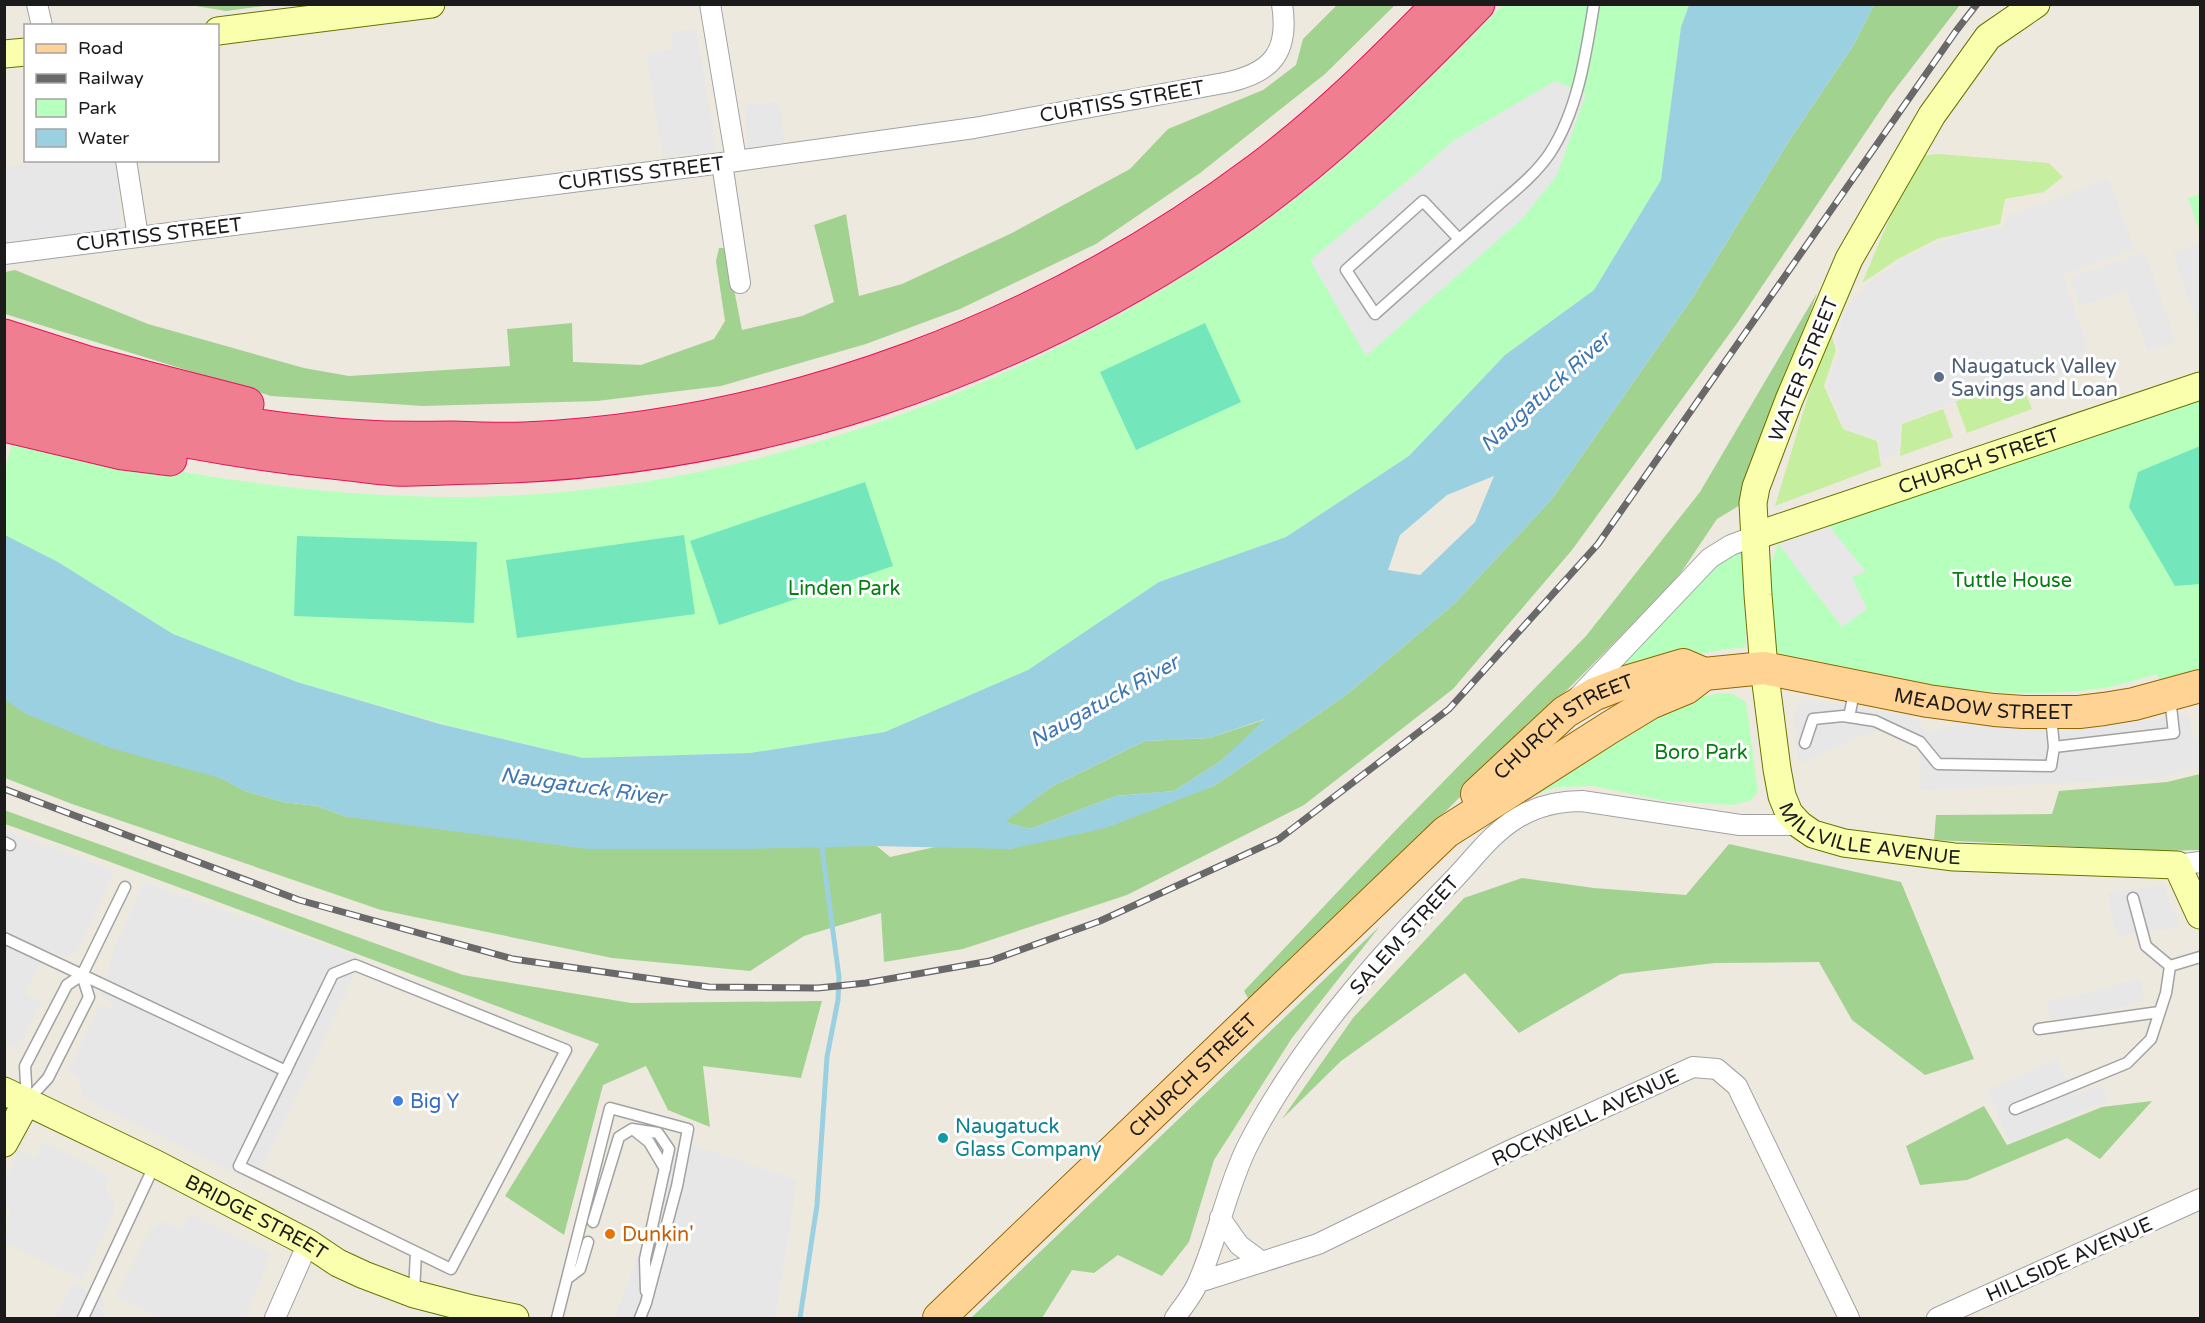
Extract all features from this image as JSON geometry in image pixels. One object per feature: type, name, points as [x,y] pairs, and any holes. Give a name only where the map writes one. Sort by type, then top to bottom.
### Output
[{"type":"highway","points":[[4,368],[94,396],[234,424],[368,438],[522,439],[589,434],[720,413],[785,398],[913,357],[1035,306],[1095,275],[1152,241],[1260,168],[1364,80],[1439,4]]},
{"type":"highway","points":[[4,425],[122,453],[245,468],[359,478],[424,476],[551,465],[681,449],[812,420],[872,402],[998,355],[1117,295],[1173,261],[1231,224],[1284,185],[1336,142],[1386,97],[1478,4]]},
{"type":"highway","points":[[4,336],[88,363],[233,402],[374,425],[522,439]]},
{"type":"highway","points":[[4,397],[147,435],[276,456],[396,469],[551,465]]},
{"type":"main road","name":"CHURCH STREET","points":[[939,1318],[1446,832],[1469,802],[1565,712],[1595,694],[1663,669],[1683,665],[1704,674],[1764,668]]},
{"type":"main road","name":"MEADOW STREET","points":[[1764,668],[1972,707],[2050,713],[2104,709],[2200,686]]},
{"type":"main road","name":"CHURCH STREET","points":[[1446,832],[1619,722],[1650,704],[1686,688],[1704,674]]},
{"type":"street","points":[[37,4],[42,24]]},
{"type":"street","points":[[219,31],[430,4]]},
{"type":"street","points":[[710,4],[729,162],[740,283]]},
{"type":"street","name":"CURTISS STREET","points":[[4,254],[729,162],[974,128],[1243,80],[1259,72],[1280,50],[1284,35],[1282,4]]},
{"type":"street","name":"WATER STREET","points":[[1755,536],[1753,503],[1756,487],[1789,400],[1849,259],[1932,115],[1988,37],[2036,4]]},
{"type":"street","points":[[4,54],[24,52]]},
{"type":"street","points":[[126,162],[138,237]]},
{"type":"street","name":"CHURCH STREET","points":[[1755,536],[2200,386]]},
{"type":"street","points":[[1565,712],[1590,681],[1710,558],[1731,545],[1755,536]]},
{"type":"street","name":"MILLVILLE AVENUE","points":[[1755,536],[1764,668],[1782,796],[1789,813],[1800,825],[1813,834],[1844,843],[1943,856],[2189,864],[2200,915]]},
{"type":"street","name":"SALEM STREET","points":[[1175,1318],[1199,1282],[1233,1176],[1289,1077],[1336,1012],[1413,921],[1496,833],[1517,817],[1544,806],[1574,801],[1740,825],[1800,825]]},
{"type":"street","name":"ROCKWELL AVENUE","points":[[1199,1282],[1318,1244],[1511,1149],[1693,1067],[1717,1070],[1737,1086],[1849,1318]]},
{"type":"street","points":[[4,1143],[16,1096]]},
{"type":"street","name":"BRIDGE STREET","points":[[16,1096],[156,1164],[308,1243],[338,1263],[364,1275],[470,1314],[515,1318]]},
{"type":"street","name":"HILLSIDE AVENUE","points":[[1938,1318],[2200,1199]]},
{"type":"street","points":[[1220,1218],[1239,1245],[1262,1262]]},
{"type":"street","points":[[275,1318],[308,1243]]},
{"type":"lane","points":[[1459,239],[1423,201],[1346,270],[1375,314],[1459,239],[1537,169],[1550,153],[1569,112],[1579,81],[1594,4]]},
{"type":"lane","points":[[1849,717],[1855,686]]},
{"type":"lane","points":[[2054,747],[2174,733],[2169,695]]},
{"type":"lane","points":[[1805,743],[1813,719],[1849,717],[1875,721],[1920,742],[1938,764],[2051,766],[2054,747],[2050,713]]},
{"type":"lane","points":[[16,1096],[25,1066],[67,985],[82,975],[124,887]]},
{"type":"lane","points":[[2133,898],[2146,946],[2170,966]]},
{"type":"lane","points":[[4,938],[286,1071]]},
{"type":"lane","points":[[2170,966],[2200,957]]},
{"type":"lane","points":[[355,965],[566,1050],[451,1269],[416,1252],[239,1166],[333,974],[355,965]]},
{"type":"lane","points":[[2015,1109],[2127,1063],[2151,1039],[2166,993],[2170,966]]},
{"type":"lane","points":[[16,1096],[48,1078],[89,997],[82,975]]},
{"type":"lane","points":[[2039,1029],[2159,1012]]},
{"type":"lane","points":[[557,1318],[610,1108],[688,1129],[677,1186],[640,1318]]},
{"type":"lane","points":[[593,1222],[619,1137],[632,1129],[658,1133],[669,1149],[645,1260],[646,1303]]},
{"type":"lane","points":[[83,1318],[156,1164]]},
{"type":"lane","points":[[568,1278],[580,1269],[588,1242]]},
{"type":"lane","points":[[414,1294],[416,1252]]},
{"type":"green space","points":[[190,4],[272,5],[226,11]]},
{"type":"green space","points":[[1337,5],[1395,5],[1325,74],[1200,173],[1096,244],[960,309],[866,344],[721,386],[597,401],[423,406],[271,396],[5,314],[5,272],[15,270],[148,324],[304,368],[349,376],[510,366],[507,329],[572,323],[573,362],[641,365],[714,339],[725,321],[716,261],[719,248],[726,248],[742,330],[802,316],[834,302],[814,225],[846,214],[859,296],[902,284],[1012,233],[1130,169],[1168,129],[1263,90],[1296,65],[1303,39]]},
{"type":"green space","name":"Linden Park","points":[[1503,5],[1689,5],[1681,27],[1661,180],[1594,290],[1505,355],[1409,456],[1286,537],[1159,582],[1028,670],[885,732],[750,753],[583,758],[450,726],[297,682],[173,634],[58,562],[5,535],[5,471],[13,438],[124,461],[236,480],[348,493],[461,497],[572,491],[683,475],[794,449],[904,414],[1010,370],[1112,319],[1209,261],[1299,196],[1353,151]]},
{"type":"green space","points":[[1874,5],[1960,5],[1890,96],[1738,322],[1572,550],[1453,689],[1304,805],[1127,895],[963,949],[884,962],[881,913],[804,936],[750,971],[612,958],[381,910],[72,804],[5,778],[4,697],[221,778],[245,791],[283,802],[317,806],[347,817],[854,827],[890,857],[971,839],[1010,849],[1214,786],[1346,695],[1454,604],[1551,500],[1693,297],[1789,141],[1853,46]]},
{"type":"green space","points":[[1938,154],[2049,163],[2063,177],[2044,192],[2005,199],[2000,224],[1937,239],[1898,259],[1862,283],[1905,182],[1921,156]]},
{"type":"green space","points":[[2200,194],[2200,233],[2188,198]]},
{"type":"green space","points":[[1817,293],[1742,504],[1717,519],[1674,583],[1252,1005],[1244,991],[1394,832],[1586,636],[1700,492]]},
{"type":"green space","points":[[1205,323],[1241,402],[1136,450],[1100,372]]},
{"type":"green space","points":[[1829,327],[1836,350],[1824,386],[1843,429],[1877,441],[1881,466],[1775,506]]},
{"type":"green space","name":"Tuttle House","points":[[2200,382],[2200,686],[2164,696],[2157,674],[2104,688],[2062,692],[1978,691],[1893,681],[1769,659],[1763,587],[1780,539],[2081,441]]},
{"type":"green space","points":[[1990,388],[1997,391],[2002,401],[2019,393],[2027,396],[2032,409],[1967,433],[1955,400]]},
{"type":"green space","points":[[1943,409],[1953,437],[1900,456],[1902,424]]},
{"type":"green space","points":[[2200,446],[2200,584],[2175,586],[2129,507],[2138,472]]},
{"type":"green space","points":[[865,482],[893,566],[719,625],[690,541]]},
{"type":"green space","points":[[684,535],[695,614],[517,638],[506,560]]},
{"type":"green space","points":[[297,536],[477,542],[474,623],[294,616]]},
{"type":"green space","points":[[1742,546],[1746,647],[1672,660],[1599,683],[1724,554]]},
{"type":"green space","name":"Boro Park","points":[[1721,693],[1733,694],[1746,702],[1758,792],[1750,801],[1732,805],[1666,801],[1592,786],[1557,787],[1510,804],[1559,766],[1694,698]]},
{"type":"green space","points":[[1267,719],[1221,761],[1174,791],[1116,796],[1030,829],[1004,822],[1051,787],[1145,741],[1209,738]]},
{"type":"green space","points":[[2200,774],[2200,850],[2162,851],[1934,840],[1936,815],[2052,814],[2059,791],[2167,782]]},
{"type":"green space","points":[[4,810],[463,975],[631,1003],[822,1001],[801,1078],[703,1066],[710,1127],[668,1110],[646,1066],[603,1085],[564,1235],[505,1196],[599,1044],[5,824]]},
{"type":"green space","points":[[1729,844],[1901,882],[1974,1059],[1925,1075],[1852,1020],[1819,962],[1715,963],[1621,974],[1519,1033],[1465,973],[1341,1061],[1282,1119],[1353,1018],[1464,898],[1522,878],[1594,888],[1686,895]]},
{"type":"green space","points":[[1380,926],[1292,1038],[1214,1160],[1189,1242],[1162,1276],[1118,1255],[1094,1273],[1072,1270],[1042,1318],[971,1318]]},
{"type":"green space","points":[[2152,1101],[2100,1159],[2067,1138],[1967,1180],[1920,1185],[1906,1146],[1984,1106],[2007,1145],[2102,1107]]},
{"type":"shaded area","points":[[696,29],[717,150],[663,158],[646,53],[673,49],[671,33]]},
{"type":"shaded area","points":[[1555,81],[1586,94],[1557,175],[1523,218],[1366,356],[1310,260],[1454,140]]},
{"type":"shaded area","points":[[780,102],[784,142],[748,147],[745,105]]},
{"type":"shaded area","points":[[37,162],[116,162],[121,228],[5,241],[5,167]]},
{"type":"shaded area","points":[[2108,179],[2135,249],[2063,274],[2088,348],[2076,364],[2056,378],[2005,395],[2002,383],[1900,424],[1898,455],[1882,460],[1878,440],[1844,428],[1827,385],[1839,350],[1837,340],[1844,312],[1865,286],[1901,260],[1925,248],[1958,235],[2005,228],[2006,217]]},
{"type":"shaded area","points":[[2199,244],[2200,323],[2197,324],[2173,253]]},
{"type":"shaded area","points":[[2145,252],[2176,341],[2148,351],[2126,290],[2080,306],[2070,278]]},
{"type":"shaded area","points":[[1826,522],[1866,572],[1852,577],[1867,609],[1842,627],[1776,541]]},
{"type":"shaded area","points":[[1807,700],[1909,716],[1919,723],[1926,734],[1951,726],[2036,725],[2053,731],[2111,726],[2187,714],[2194,740],[2200,738],[2200,768],[2160,778],[1921,790],[1920,743],[1913,732],[1897,724],[1889,724],[1800,763],[1797,755],[1794,717],[1800,701]]},
{"type":"shaded area","points":[[4,830],[115,871],[78,950],[70,956],[63,956],[47,949],[27,991],[28,996],[41,1002],[18,1049],[5,1042]]},
{"type":"shaded area","points":[[144,883],[355,955],[354,977],[255,1181],[228,1170],[82,1097],[79,1080],[68,1072],[100,1004],[109,1009],[114,1006],[101,997],[114,949]]},
{"type":"shaded area","points":[[2163,885],[2180,927],[2116,936],[2108,893]]},
{"type":"shaded area","points":[[2139,978],[2145,1000],[2093,1015],[2049,1019],[2048,1001],[2088,993]]},
{"type":"shaded area","points":[[2057,1059],[2074,1097],[2101,1085],[2108,1100],[2010,1143],[1987,1090]]},
{"type":"shaded area","points":[[680,1140],[797,1181],[775,1318],[615,1318]]},
{"type":"shaded area","points":[[43,1142],[110,1176],[105,1188],[114,1200],[113,1216],[82,1280],[5,1242],[10,1207],[5,1202],[5,1181],[19,1150],[34,1157],[37,1156]]},
{"type":"shaded area","points":[[190,1214],[271,1254],[246,1316],[242,1318],[160,1318],[116,1297],[150,1229],[161,1222],[182,1228]]},
{"type":"shaded area","points":[[73,1283],[105,1300],[101,1312],[110,1318],[55,1318]]},
{"type":"water","name":"Naugatuck River","points":[[1689,5],[1874,5],[1853,46],[1789,141],[1693,297],[1551,500],[1454,604],[1346,695],[1214,786],[1106,828],[1010,849],[874,846],[588,849],[347,817],[317,806],[283,802],[245,791],[220,778],[110,748],[26,714],[5,700],[5,535],[58,562],[173,634],[297,682],[440,724],[583,758],[750,753],[885,732],[1028,670],[1159,582],[1286,537],[1409,456],[1505,355],[1594,290],[1661,180],[1681,27]],"holes":[[[1494,476],[1475,522],[1420,575],[1388,570],[1400,535],[1447,495]],[[1265,719],[1221,761],[1174,791],[1116,796],[1030,829],[1005,822],[1051,787],[1145,741],[1209,738]]]},
{"type":"waterway","points":[[800,1318],[817,1205],[827,1057],[838,1000],[839,977],[821,841]]},
{"type":"railway","points":[[4,789],[299,900],[513,959],[709,987],[818,988],[866,983],[990,961],[1100,921],[1279,839],[1449,709],[1598,544],[1977,4]]},
{"type":"place","name":"Naugatuck Valley Savings and Loan","points":[[1939,377]]},
{"type":"place","name":"Big Y","points":[[398,1101]]},
{"type":"place","name":"Naugatuck Glass Company","points":[[943,1138]]},
{"type":"place","name":"Dunkin'","points":[[610,1234]]}]
